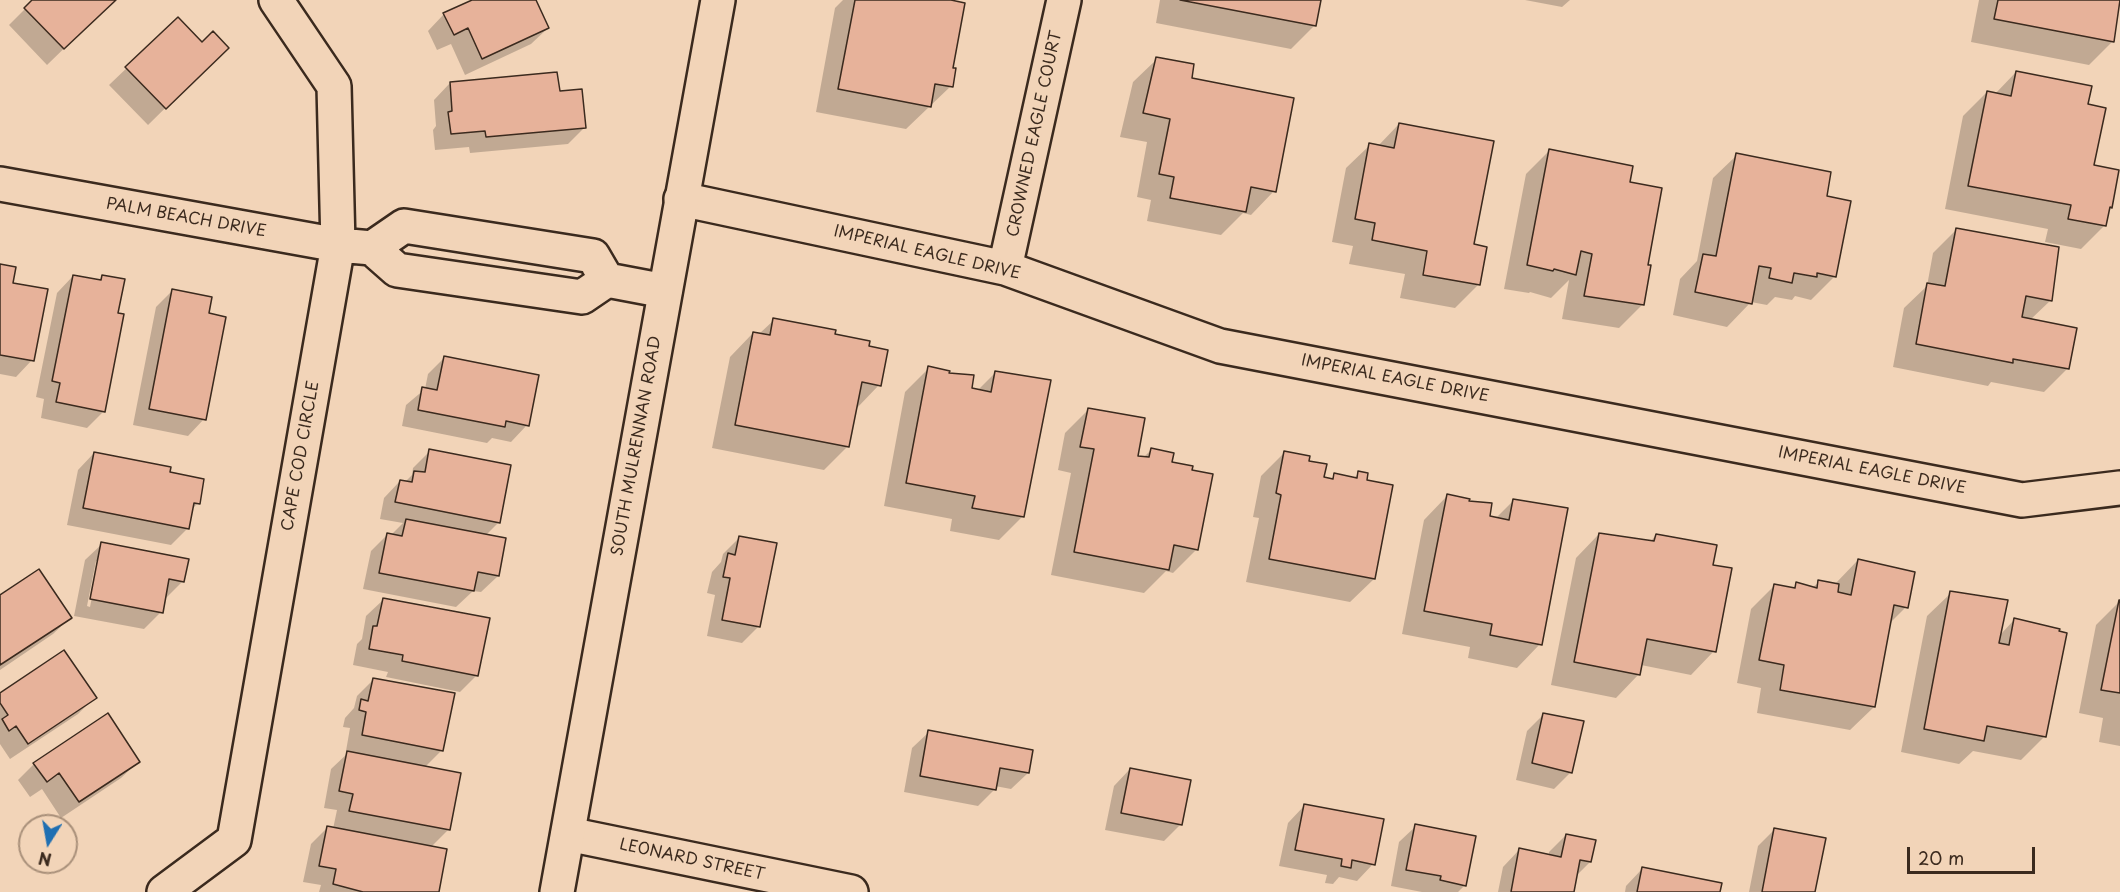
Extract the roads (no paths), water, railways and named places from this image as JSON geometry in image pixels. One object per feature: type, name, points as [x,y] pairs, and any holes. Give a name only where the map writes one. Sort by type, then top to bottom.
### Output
[{"type":"street","name":"CAPE COD CIRCLE","points":[[164,892],[234,840],[338,245],[334,86],[276,0]]},
{"type":"street","name":"SOUTH MULRENNAN ROAD","points":[[557,892],[718,0]]},
{"type":"street","name":"CROWNED EAGLE COURT","points":[[1005,268],[1064,0]]},
{"type":"street","name":"PALM BEACH DRIVE","points":[[0,184],[338,245],[372,248]]},
{"type":"street","name":"IMPERIAL EAGLE DRIVE","points":[[681,199],[1005,268],[1220,346],[2022,500],[2120,489]]},
{"type":"street","points":[[607,280],[593,256],[404,226],[372,248],[397,270],[582,297],[607,280],[665,291]]},
{"type":"street","name":"LEONARD STREET","points":[[568,834],[851,892]]}]
